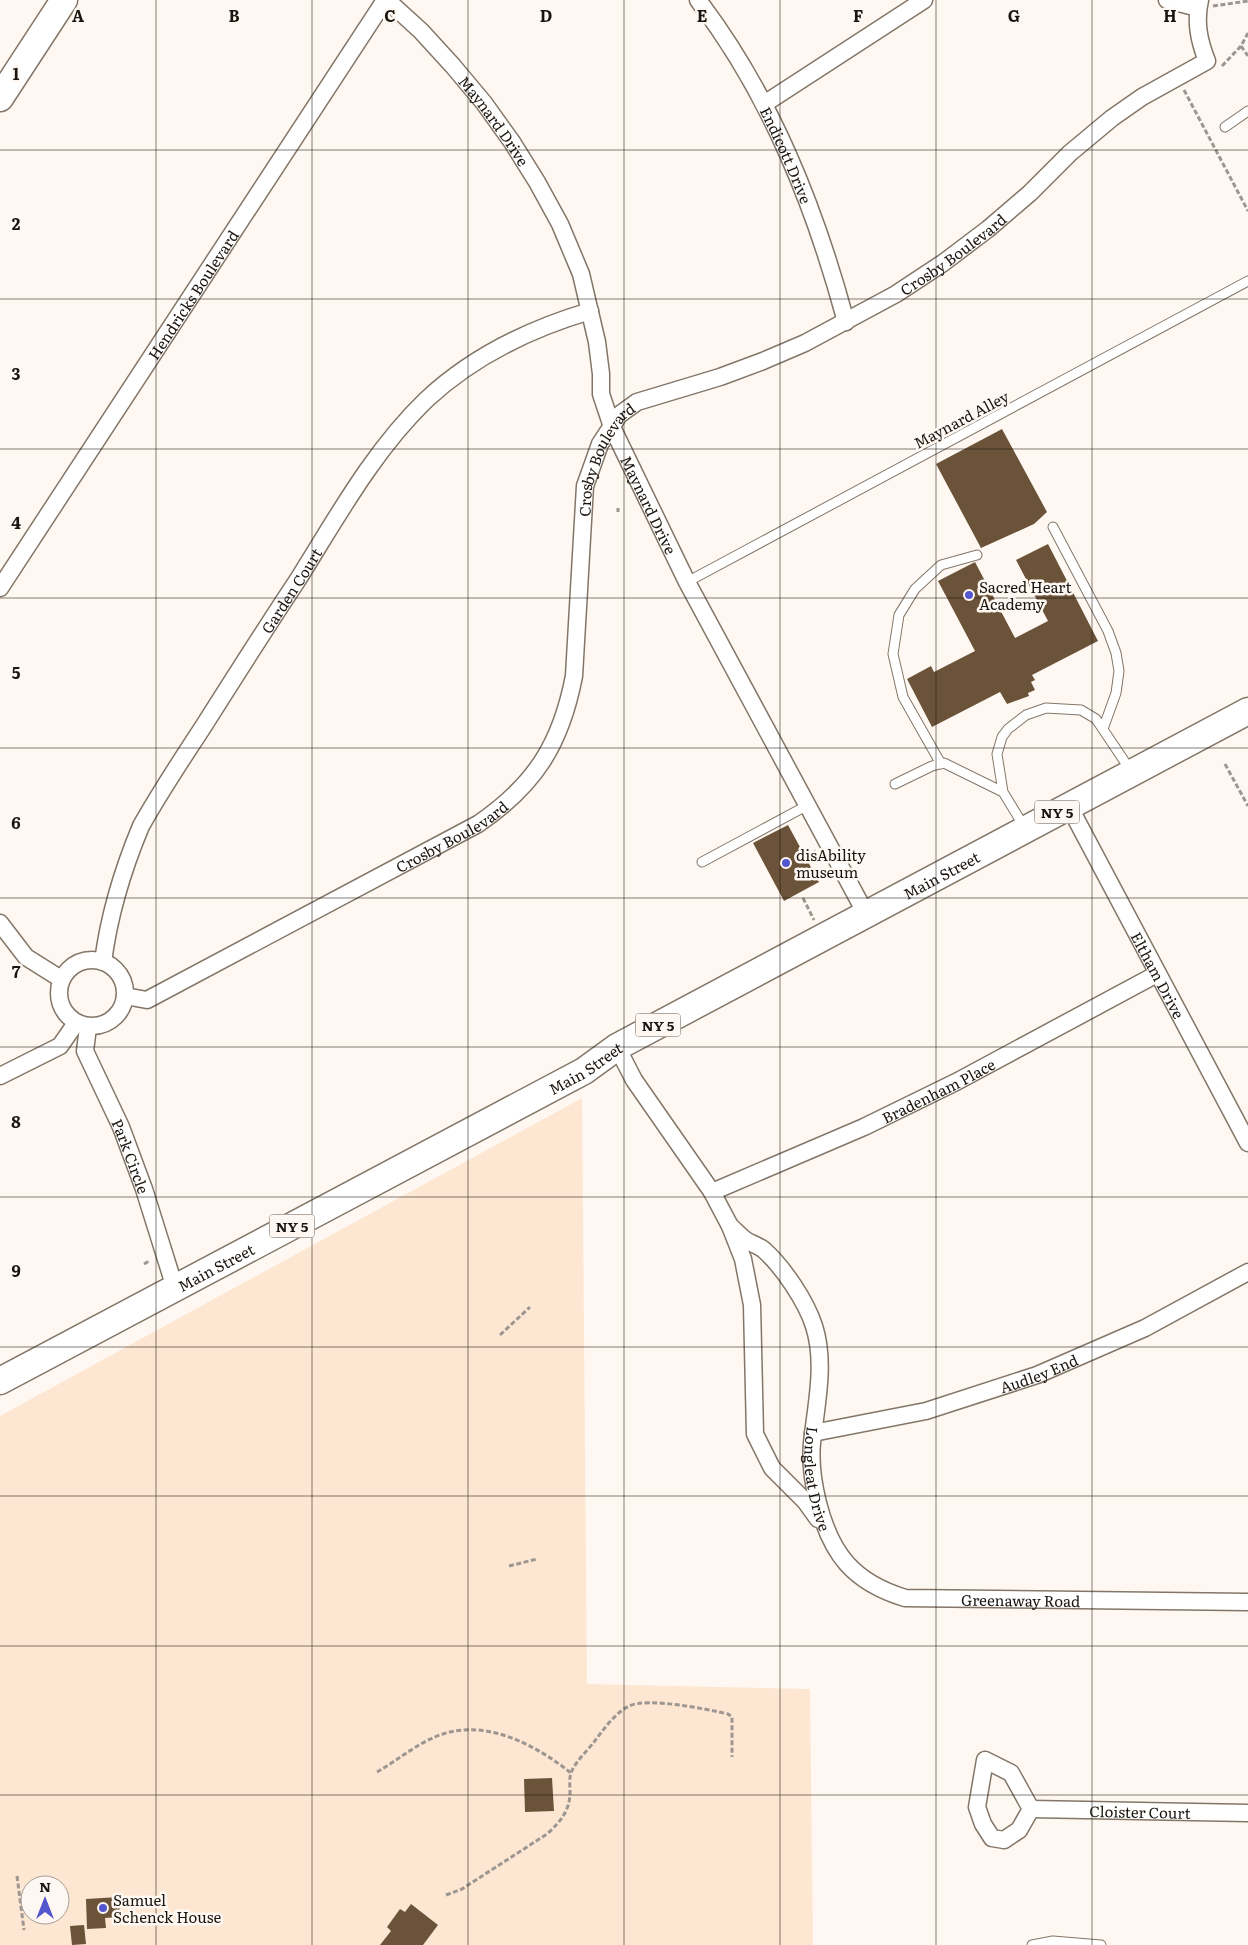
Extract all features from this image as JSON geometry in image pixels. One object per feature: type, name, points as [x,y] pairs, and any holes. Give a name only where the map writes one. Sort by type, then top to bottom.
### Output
[{"type":"main road","points":[[0,98],[64,0]]},
{"type":"main road","name":"Main Street","points":[[0,1381],[584,1071],[617,1047],[1248,711]]},
{"type":"street","name":"Maynard Drive","points":[[386,0],[421,31],[454,66],[484,103],[512,142],[560,224],[579,268],[598,350],[601,394],[612,427],[687,582],[866,914]]},
{"type":"street","name":"Hendricks Boulevard","points":[[0,588],[386,0]]},
{"type":"street","name":"Endicott Drive","points":[[698,0],[737,57],[764,104],[790,157],[812,210],[831,266],[846,322]]},
{"type":"street","points":[[764,104],[924,0]]},
{"type":"street","points":[[1167,0],[1199,4],[1197,22],[1206,62]]},
{"type":"street","name":"Crosby Boulevard","points":[[125,996],[147,1000],[478,824],[500,809],[520,790],[548,752],[560,728],[569,702],[574,676],[585,486],[600,444],[619,415],[637,402],[720,377],[763,361],[846,322],[911,284],[943,263],[988,229],[1030,193],[1070,153],[1112,118],[1150,92],[1206,62]]},
{"type":"street","name":"Garden Court","points":[[103,962],[107,931],[129,854],[141,826],[265,628],[382,452],[403,424],[427,400],[452,378],[482,356],[514,338],[562,319],[590,311]]},
{"type":"street","name":"Eltham Drive","points":[[1069,806],[1248,1143]]},
{"type":"street","points":[[0,923],[26,957],[61,979]]},
{"type":"street","points":[[93,960],[103,962],[111,966],[122,979],[125,996],[122,1007],[117,1016],[108,1022],[99,1026],[82,1025],[68,1017],[60,1004],[58,989],[61,979],[74,965],[93,960]]},
{"type":"street","name":"Bradenham Place","points":[[712,1192],[864,1127],[956,1082],[1157,974]]},
{"type":"street","points":[[0,1076],[60,1046],[82,1025]]},
{"type":"street","name":"Park Circle","points":[[82,1025],[86,1051],[121,1127],[144,1188],[175,1288]]},
{"type":"street","name":"Longleat Drive","points":[[617,1047],[634,1080],[712,1192],[730,1226],[743,1259],[752,1306],[755,1434],[772,1468],[806,1502],[824,1527]]},
{"type":"street","name":"Longleat Drive","points":[[730,1226],[763,1250],[777,1264],[792,1284],[814,1326],[818,1351],[819,1380],[811,1462],[813,1484],[824,1527]]},
{"type":"street","name":"Audley End","points":[[813,1433],[926,1411],[1037,1375],[1145,1328],[1248,1272]]},
{"type":"street","name":"Greenaway Road","points":[[824,1527],[840,1556],[854,1572],[871,1585],[887,1593],[905,1598],[1248,1602]]},
{"type":"street","points":[[985,1760],[1011,1773],[1030,1809],[1019,1830],[1004,1840],[992,1838],[983,1824],[977,1807],[985,1760]]},
{"type":"street","name":"Cloister Court","points":[[1030,1809],[1248,1813]]},
{"type":"lane","points":[[1226,127],[1248,110]]},
{"type":"lane","name":"Maynard Alley","points":[[687,582],[1248,281]]},
{"type":"lane","points":[[1053,527],[1108,631],[1116,653],[1119,671],[1116,693],[1102,729]]},
{"type":"lane","points":[[941,764],[903,697],[893,654],[899,615],[915,589],[941,565],[977,555]]},
{"type":"lane","points":[[1026,829],[1003,792],[997,754],[1002,737],[1008,729],[1026,715],[1046,708],[1080,710],[1096,719],[1132,772]]},
{"type":"lane","points":[[895,784],[932,766],[944,763],[1003,792]]},
{"type":"lane","points":[[702,862],[808,805]]},
{"type":"lane","points":[[1032,1945],[1053,1940],[1101,1945]]},
{"type":"path","points":[[1199,4],[1248,0]]},
{"type":"path","points":[[1206,62],[1222,66],[1241,46],[1248,33]]},
{"type":"path","points":[[1241,46],[1248,56]]},
{"type":"path","points":[[1225,764],[1248,806]]},
{"type":"path","points":[[805,856],[817,850]]},
{"type":"path","points":[[803,898],[815,921]]},
{"type":"path","points":[[144,1264],[149,1261]]},
{"type":"path","points":[[500,1335],[530,1307]]},
{"type":"path","points":[[509,1566],[537,1559]]},
{"type":"path","points":[[446,1895],[469,1884],[546,1834],[556,1825],[565,1814],[570,1802],[571,1773],[611,1720],[628,1707],[637,1704],[688,1706],[728,1714],[732,1717],[733,1726],[732,1757]]},
{"type":"path","points":[[377,1772],[424,1742],[443,1734],[472,1730],[491,1731],[513,1738],[571,1773]]},
{"type":"path","points":[[17,1876],[24,1930]]},
{"type":"shaded area","points":[[582,1098],[587,1684],[810,1689],[813,1945],[0,1945],[0,1416]]},
{"type":"building","points":[[1002,429],[1047,512],[1034,524],[981,548],[936,464]]},
{"type":"building","name":"Sacred Heart Academy","points":[[1048,544],[1098,641],[1032,675],[1035,680],[1031,682],[1035,690],[1028,693],[1029,696],[1007,704],[1000,692],[932,727],[907,679],[931,666],[934,672],[975,651],[938,581],[975,562],[1015,638],[1048,621],[1016,560]]},
{"type":"building","name":"disAbility museum","points":[[788,825],[819,882],[784,901],[753,843]]},
{"type":"building","points":[[552,1778],[554,1811],[525,1812],[524,1779]]},
{"type":"building","name":"Samuel Schenck House","points":[[119,1897],[120,1917],[105,1918],[106,1928],[87,1929],[86,1899]]},
{"type":"building","points":[[411,1904],[438,1925],[423,1945],[380,1945],[391,1931],[387,1927],[400,1909],[405,1912]]},
{"type":"building","points":[[84,1925],[86,1944],[72,1945],[70,1926]]},
{"type":"place","name":"Sacred Heart Academy","points":[[969,595]]},
{"type":"place","name":"disAbility museum","points":[[786,863]]},
{"type":"place","name":"Samuel Schenck House","points":[[103,1908]]}]
